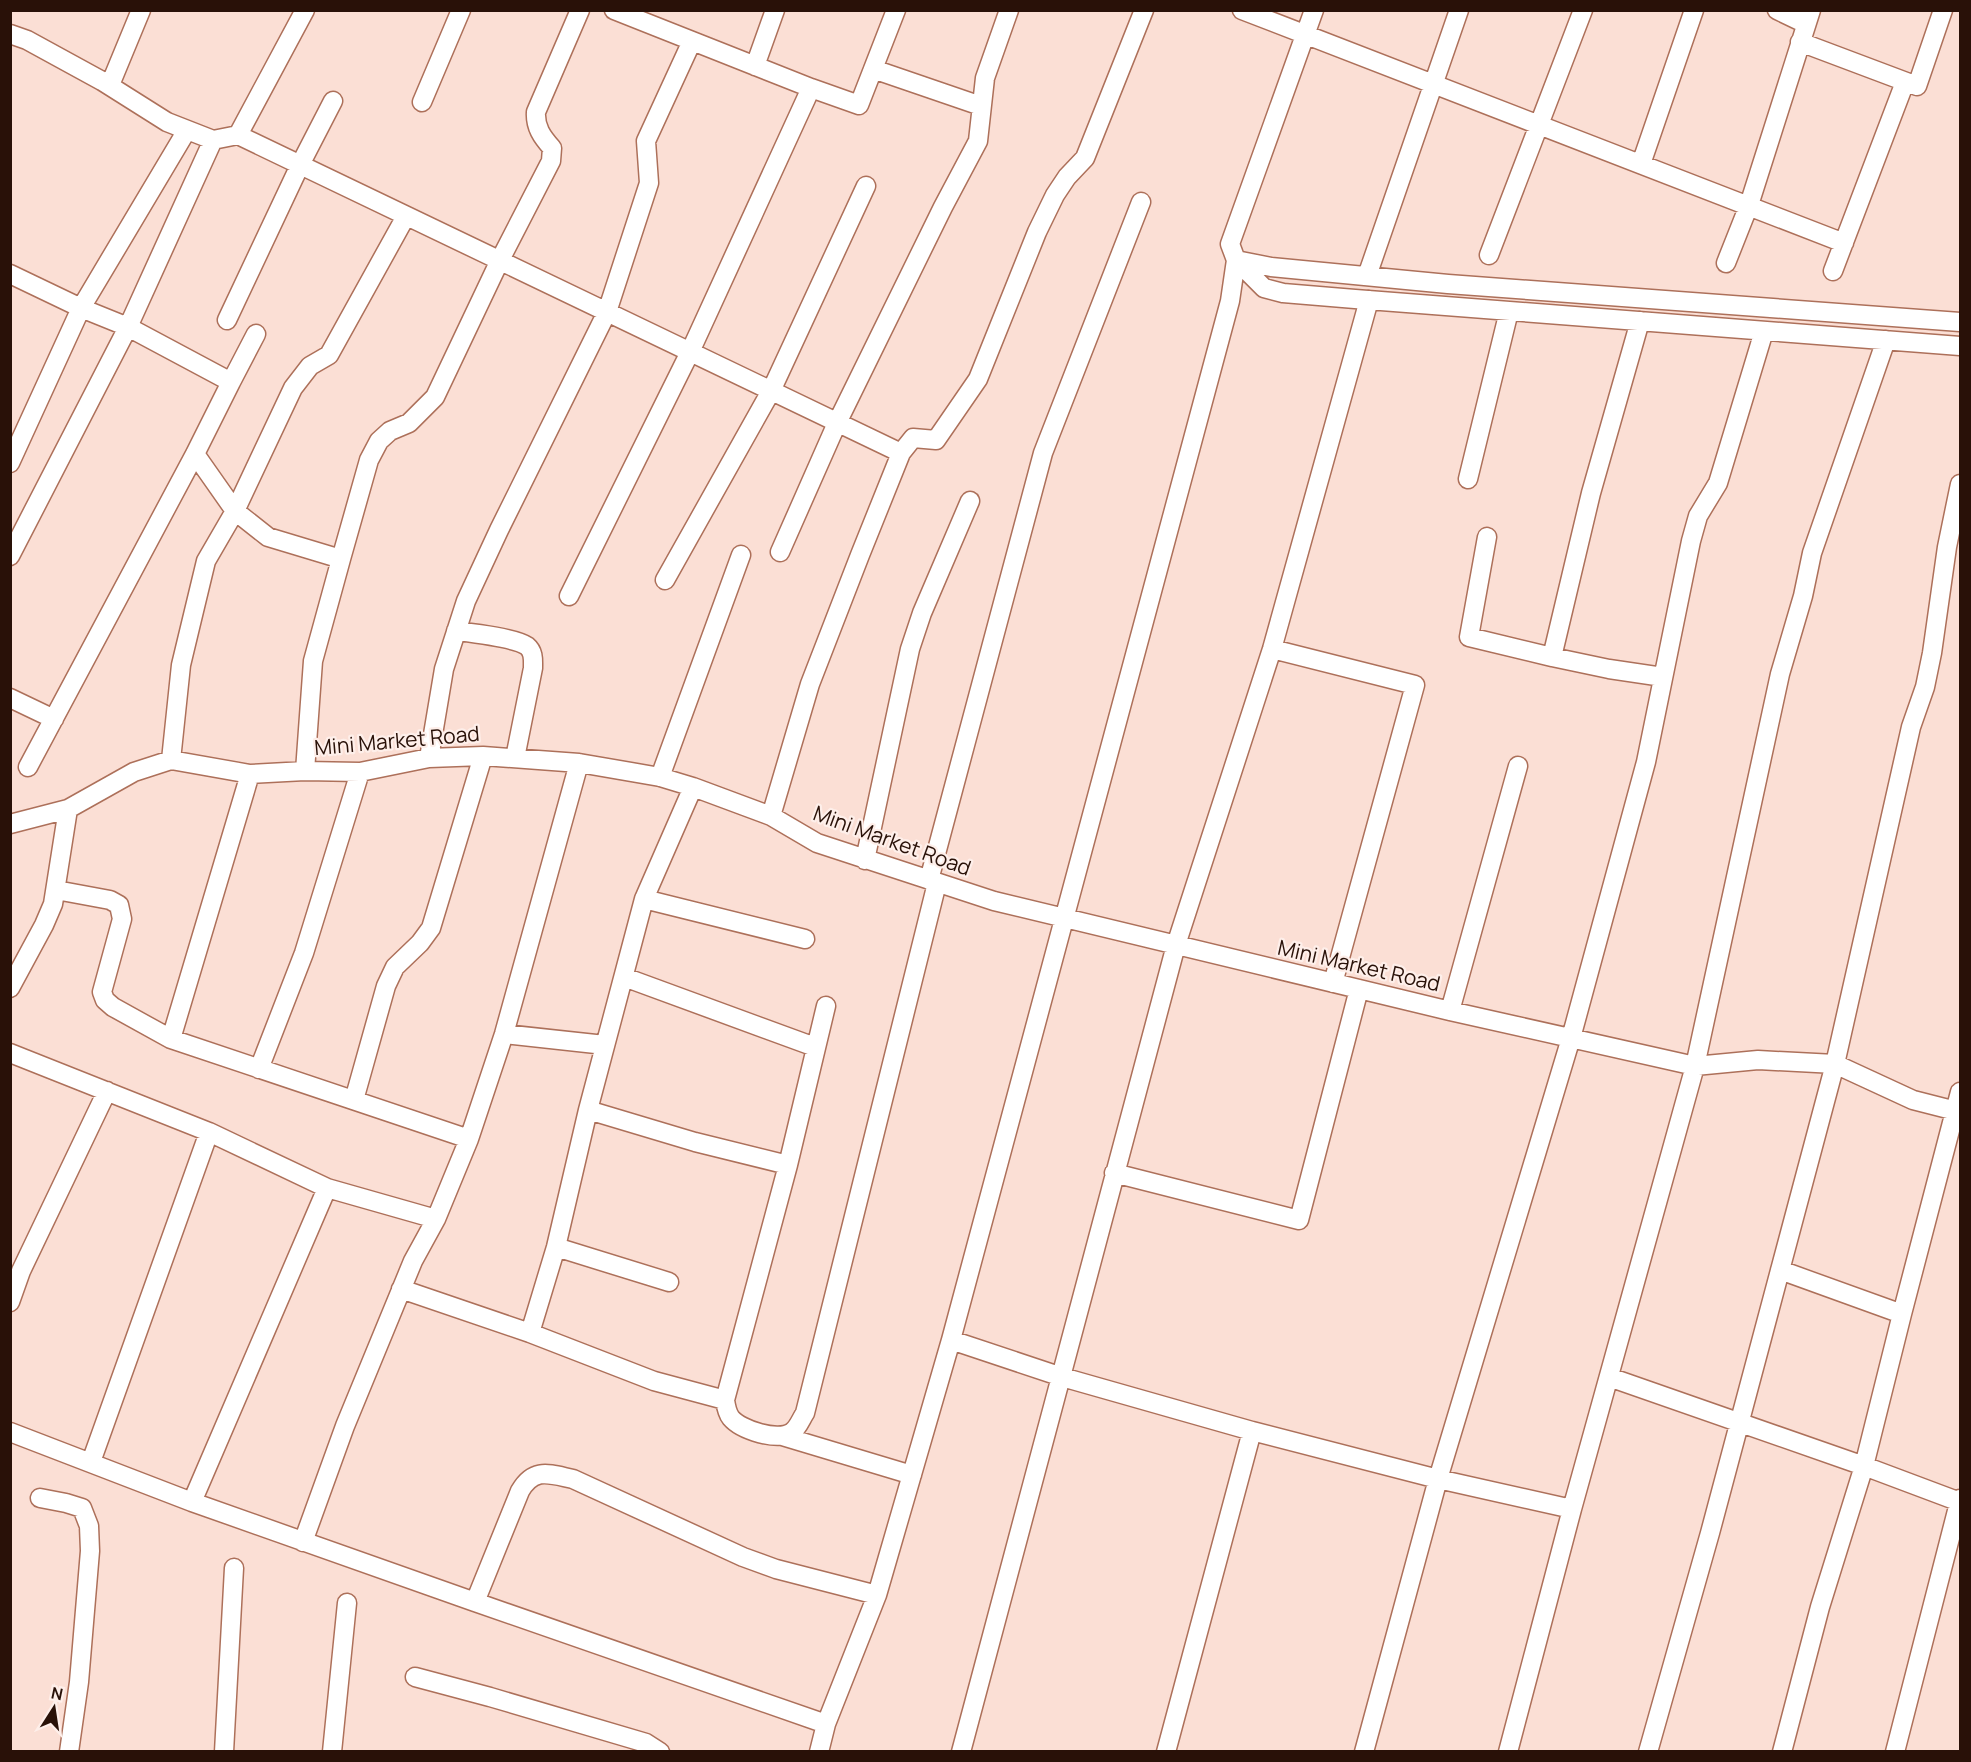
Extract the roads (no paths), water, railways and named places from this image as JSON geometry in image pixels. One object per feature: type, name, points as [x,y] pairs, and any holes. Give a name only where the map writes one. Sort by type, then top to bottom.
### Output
[{"type":"street","points":[[110,85],[141,10]]},
{"type":"street","points":[[238,135],[305,10]]},
{"type":"street","points":[[422,102],[461,10]]},
{"type":"street","points":[[305,771],[313,661],[369,460],[379,441],[390,431],[409,423],[435,397],[500,260],[551,161],[552,148],[543,138],[536,122],[536,112],[580,10]]},
{"type":"street","points":[[614,10],[655,18],[692,41],[859,105],[896,10]]},
{"type":"street","points":[[755,66],[776,10]]},
{"type":"street","points":[[780,552],[837,423],[978,141],[985,78],[1009,10]]},
{"type":"street","points":[[771,816],[810,684],[901,453],[913,438],[936,440],[978,379],[1037,232],[1055,195],[1067,177],[1085,158],[1144,10]]},
{"type":"street","points":[[1242,10],[1844,243]]},
{"type":"street","points":[[1314,10],[1230,244],[1236,260],[1264,288],[1283,293],[1960,346]]},
{"type":"street","points":[[1367,276],[1459,10]]},
{"type":"street","points":[[1489,255],[1583,10]]},
{"type":"street","points":[[1641,164],[1694,10]]},
{"type":"street","points":[[1726,263],[1749,205],[1808,17],[1777,10]]},
{"type":"street","points":[[1800,42],[1917,86],[1943,10]]},
{"type":"street","points":[[10,34],[27,40],[110,85],[167,122],[213,140],[238,135],[901,453]]},
{"type":"street","points":[[429,758],[444,669],[466,601],[607,312],[649,183],[646,141],[692,41]]},
{"type":"street","points":[[873,69],[981,106]]},
{"type":"street","points":[[1833,271],[1905,82]]},
{"type":"street","points":[[569,596],[690,352],[812,88]]},
{"type":"street","points":[[227,320],[300,165],[333,101]]},
{"type":"street","points":[[10,463],[81,308],[187,130]]},
{"type":"street","points":[[10,556],[128,327],[213,140]]},
{"type":"street","points":[[665,580],[771,391],[866,186]]},
{"type":"street","points":[[782,1436],[797,1428],[805,1413],[933,881],[1043,453],[1141,202]]},
{"type":"street","points":[[171,760],[181,665],[206,561],[235,511],[293,388],[310,366],[329,355],[406,216]]},
{"type":"street","points":[[1236,260],[1271,267],[1449,284],[1960,322]]},
{"type":"street","points":[[819,1752],[826,1724],[877,1595],[951,1340],[1230,301],[1236,260]]},
{"type":"street","points":[[10,274],[81,308],[128,327],[231,382]]},
{"type":"street","points":[[961,1752],[1176,945],[1272,649],[1369,300]]},
{"type":"street","points":[[1468,479],[1509,311]]},
{"type":"street","points":[[1552,657],[1592,493],[1640,321]]},
{"type":"street","points":[[1364,1752],[1438,1479],[1571,1038],[1646,762],[1698,516],[1718,483],[1764,331]]},
{"type":"street","points":[[28,767],[195,454],[256,334]]},
{"type":"street","points":[[1508,1752],[1572,1509],[1695,1066],[1780,674],[1803,596],[1812,553],[1886,340]]},
{"type":"street","points":[[195,454],[235,511],[268,537],[341,559]]},
{"type":"street","points":[[1648,1752],[1835,1064],[1911,727],[1928,676],[1947,547],[1960,484]]},
{"type":"street","points":[[865,860],[910,649],[922,613],[970,501]]},
{"type":"street","points":[[1487,537],[1469,637],[1610,669],[1663,677]]},
{"type":"street","points":[[660,777],[741,555]]},
{"type":"street","points":[[456,631],[513,641],[527,646],[533,655],[533,668],[515,758]]},
{"type":"street","points":[[1272,649],[1415,685],[1333,983]]},
{"type":"street","points":[[10,698],[54,718]]},
{"type":"street","points":[[354,1100],[386,986],[395,967],[420,943],[431,928],[483,756]]},
{"type":"street","name":"Mini Market Road","points":[[10,824],[68,809],[134,772],[171,760],[250,774],[360,771],[429,758],[483,756],[579,763],[660,777],[693,787],[771,816],[817,843],[994,901],[1333,983],[1695,1066],[1758,1060],[1835,1064]]},
{"type":"street","points":[[303,1542],[345,1426],[401,1289],[436,1219],[469,1139],[504,1034],[579,763]]},
{"type":"street","points":[[1450,1011],[1518,766]]},
{"type":"street","points":[[259,1069],[304,953],[360,771]]},
{"type":"street","points":[[171,1039],[250,774]]},
{"type":"street","points":[[530,1333],[556,1247],[604,1045],[644,899],[693,787]]},
{"type":"street","points":[[10,988],[44,925],[53,903],[68,809]]},
{"type":"street","points":[[56,890],[110,900],[118,905],[122,919],[102,992],[105,1000],[113,1007],[171,1039],[469,1139]]},
{"type":"street","points":[[644,899],[805,939]]},
{"type":"street","points":[[624,977],[815,1047]]},
{"type":"street","points":[[1114,1173],[1299,1220],[1359,989]]},
{"type":"street","points":[[826,1006],[788,1165],[725,1400],[727,1411],[732,1420],[744,1427],[912,1475]]},
{"type":"street","points":[[504,1034],[604,1045]]},
{"type":"street","points":[[10,1053],[209,1132],[327,1188],[436,1219]]},
{"type":"street","points":[[1835,1064],[1913,1100],[1958,1111]]},
{"type":"street","points":[[10,1302],[21,1271],[107,1091]]},
{"type":"street","points":[[1782,1752],[1820,1607],[1864,1466],[1902,1314],[1958,1111],[1960,1092]]},
{"type":"street","points":[[588,1110],[695,1142],[788,1165]]},
{"type":"street","points":[[91,1462],[209,1132]]},
{"type":"street","points":[[192,1502],[327,1188]]},
{"type":"street","points":[[556,1247],[669,1282]]},
{"type":"street","points":[[1780,1269],[1902,1314]]},
{"type":"street","points":[[401,1289],[530,1333],[654,1381],[725,1400]]},
{"type":"street","points":[[951,1340],[1062,1377],[1252,1431],[1438,1479],[1572,1509]]},
{"type":"street","points":[[1609,1377],[1960,1501],[1895,1752]]},
{"type":"street","points":[[1166,1752],[1252,1431]]},
{"type":"street","points":[[10,1432],[303,1542],[826,1724]]},
{"type":"street","points":[[475,1602],[519,1491],[527,1480],[538,1474],[573,1479],[743,1557],[776,1569],[877,1595]]},
{"type":"street","points":[[40,1498],[82,1508],[89,1527],[90,1551],[80,1670],[69,1752]]},
{"type":"street","points":[[224,1752],[234,1568]]},
{"type":"street","points":[[332,1752],[347,1603]]},
{"type":"street","points":[[415,1677],[646,1743],[660,1752]]}]
